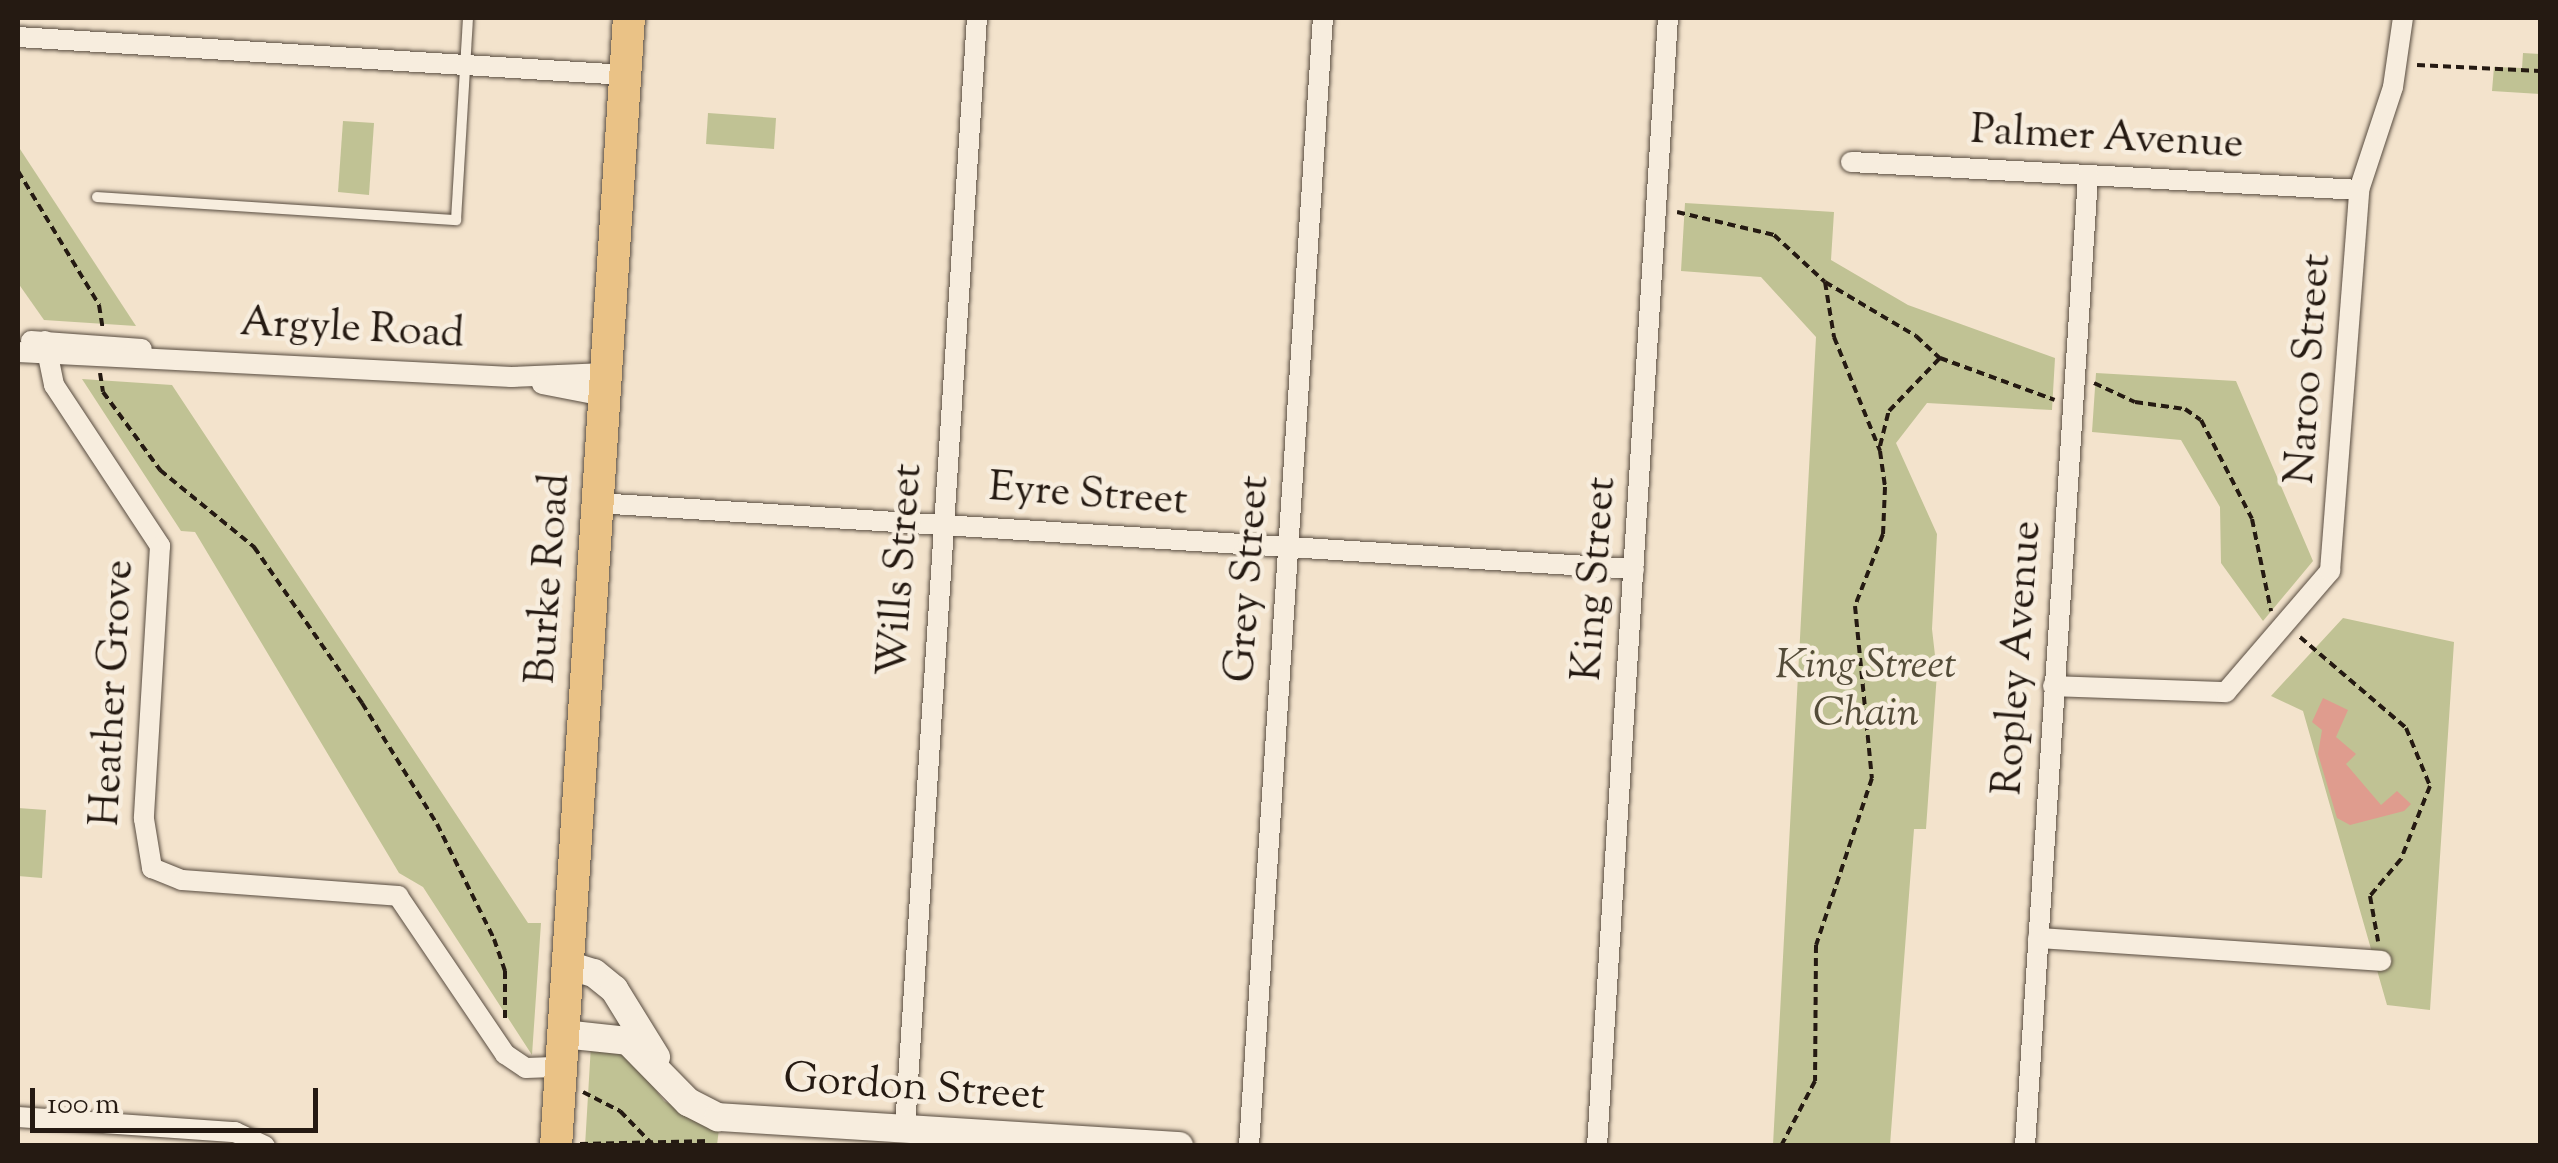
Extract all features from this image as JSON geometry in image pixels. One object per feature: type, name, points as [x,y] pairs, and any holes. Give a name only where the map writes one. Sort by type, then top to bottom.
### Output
[{"type":"main road","name":"Burke Road","points":[[556,1146],[628,18]]},
{"type":"street","name":"Wills Street","points":[[905,1128],[976,18]]},
{"type":"street","name":"Grey Street","points":[[1249,1146],[1322,18]]},
{"type":"street","name":"King Street","points":[[1597,1146],[1668,18]]},
{"type":"street","name":"Naroo Street","points":[[2053,686],[2226,692],[2322,582],[2335,553],[2359,190],[2392,88],[2404,18]]},
{"type":"street","points":[[18,37],[625,75]]},
{"type":"street","name":"Palmer Avenue","points":[[1851,162],[2359,190]]},
{"type":"street","name":"Ropley Avenue","points":[[2025,1146],[2088,176]]},
{"type":"street","name":"Argyle Road","points":[[18,340],[54,349]]},
{"type":"street","name":"Argyle Road","points":[[18,352],[54,349],[605,384]]},
{"type":"street","name":"Heather Grove","points":[[54,349],[54,385],[71,403],[160,546],[144,819],[152,868],[182,880],[398,896],[505,1054]]},
{"type":"street","name":"Eyre Street","points":[[597,503],[1634,569]]},
{"type":"street","points":[[2038,938],[2382,961]]},
{"type":"street","name":"Gordon Street","points":[[568,965],[594,973],[614,989],[662,1071]]},
{"type":"street","name":"Gordon Street","points":[[563,1034],[628,1041],[662,1071],[688,1102],[718,1117],[1179,1146]]},
{"type":"street","points":[[505,1054],[526,1068],[560,1079]]},
{"type":"street","points":[[18,1117],[236,1132],[265,1146]]},
{"type":"lane","points":[[97,196],[456,220],[468,18]]},
{"type":"path","points":[[2417,65],[2540,71]]},
{"type":"path","points":[[18,172],[100,305],[103,392],[168,480],[230,524],[272,570],[438,824],[502,959],[505,1054]]},
{"type":"path","points":[[1681,214],[1774,235],[1826,282],[1916,336],[1940,358],[2054,400]]},
{"type":"path","points":[[1781,1146],[1815,1081],[1816,945],[1872,778],[1855,606],[1886,520],[1880,451],[1838,350],[1826,282]]},
{"type":"path","points":[[1880,451],[1889,412],[1940,358]]},
{"type":"path","points":[[2094,383],[2134,402],[2185,408],[2201,420],[2252,519],[2264,600],[2286,626],[2406,728],[2430,786],[2401,859],[2370,896],[2382,961]]},
{"type":"path","points":[[560,1079],[601,1098],[654,1146]]},
{"type":"path","points":[[572,1145],[648,1138],[710,1142]]},
{"type":"green space","points":[[2523,53],[2540,54],[2540,94],[2492,91],[2494,67],[2522,68]]},
{"type":"green space","points":[[708,113],[776,118],[774,149],[706,144]]},
{"type":"green space","points":[[343,121],[374,123],[369,195],[338,192]]},
{"type":"green space","points":[[18,146],[136,326],[44,320],[18,283]]},
{"type":"green space","name":"King Street Chain","points":[[1685,203],[1834,212],[1831,260],[1908,305],[2055,358],[2052,410],[1927,403],[1896,443],[1937,534],[1932,629],[1937,673],[1926,829],[1914,829],[1890,1145],[1773,1145],[1816,337],[1761,277],[1681,271]]},
{"type":"green space","points":[[2096,373],[2236,381],[2313,561],[2263,621],[2221,563],[2220,507],[2181,440],[2092,432]]},
{"type":"green space","points":[[82,379],[172,385],[528,923],[541,923],[532,1055],[423,887],[399,873],[195,532],[181,531]]},
{"type":"green space","points":[[2343,618],[2454,642],[2430,1010],[2387,1005],[2303,711],[2271,696]]},
{"type":"green space","points":[[18,808],[46,810],[42,878],[18,876]]},
{"type":"green space","points":[[591,1045],[625,1049],[664,1101],[719,1129],[717,1145],[585,1146]]},
{"type":"building","points":[[2323,698],[2348,710],[2336,737],[2356,754],[2346,764],[2381,805],[2397,791],[2411,804],[2404,811],[2350,825],[2337,818],[2318,754],[2322,730],[2312,722]]}]
